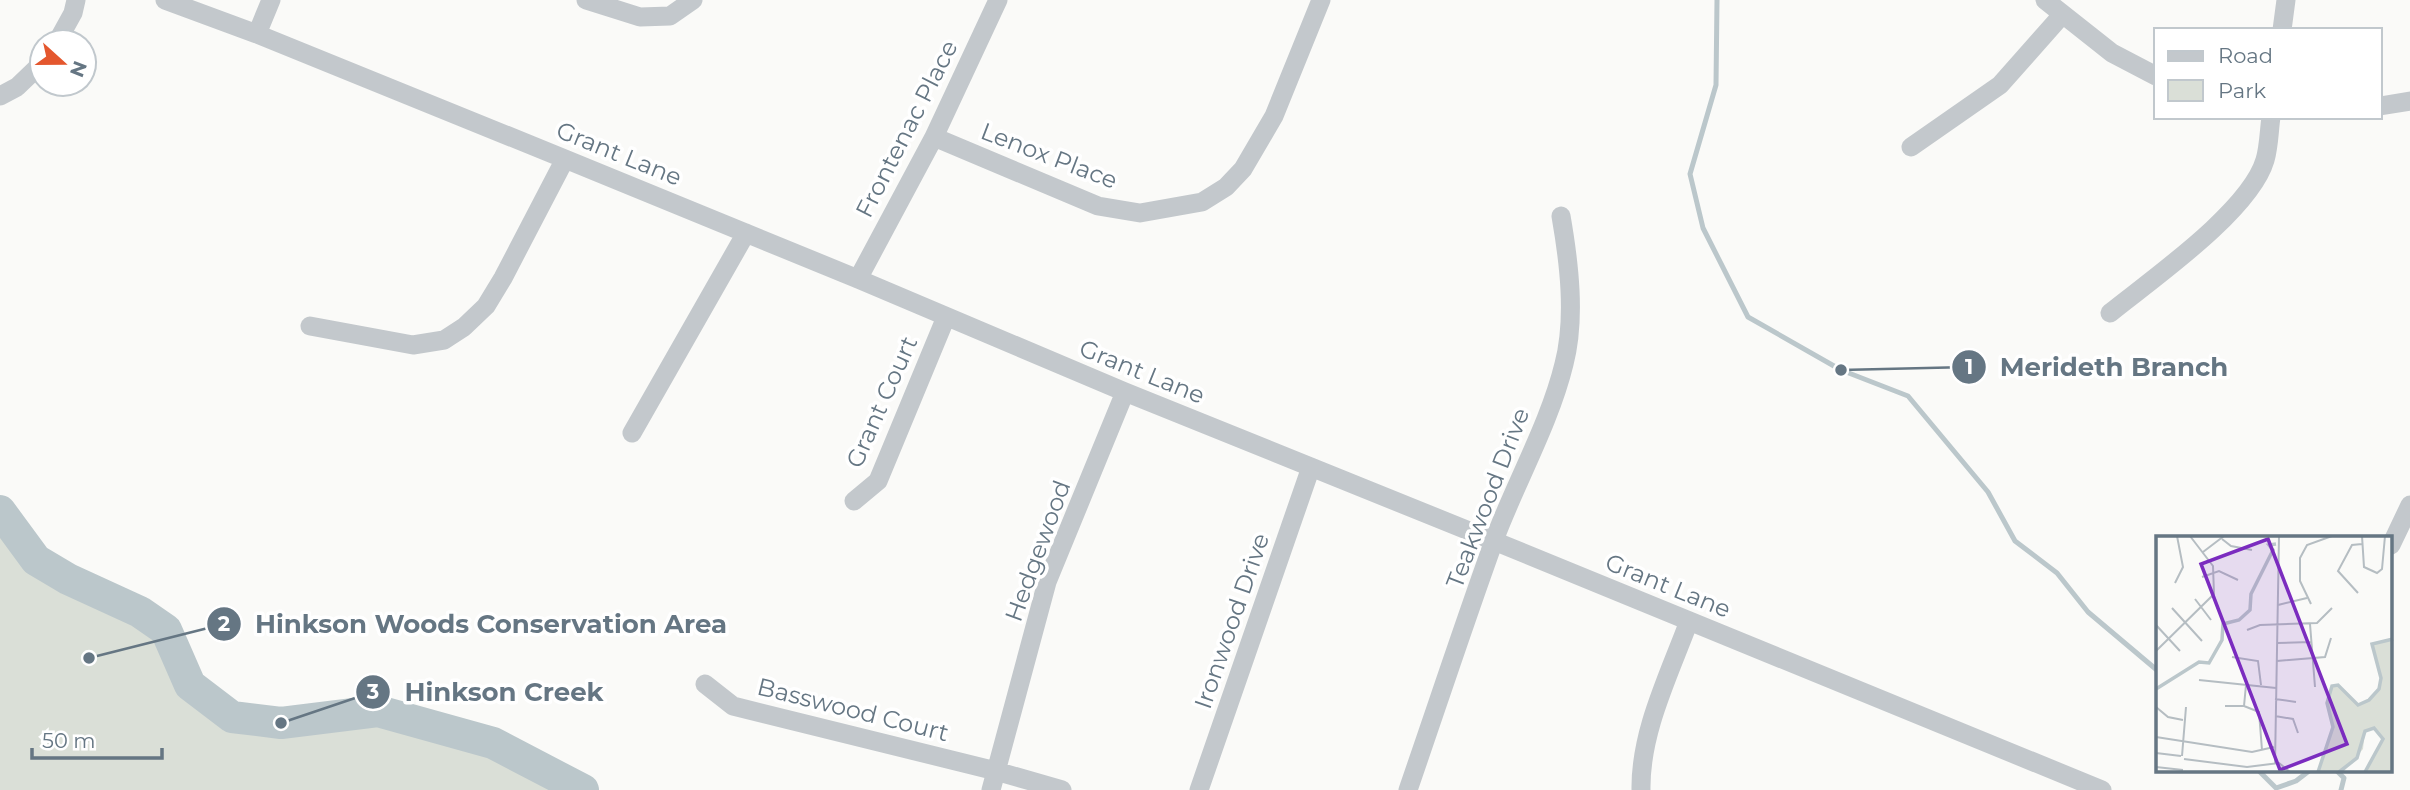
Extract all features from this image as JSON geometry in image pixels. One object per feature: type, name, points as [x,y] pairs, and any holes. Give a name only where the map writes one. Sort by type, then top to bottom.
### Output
[{"type":"street","points":[[65,28],[76,0]]},
{"type":"street","name":"Grant Lane","points":[[165,0],[257,34],[565,159],[1125,392],[2102,790]]},
{"type":"street","points":[[257,34],[271,0]]},
{"type":"street","points":[[586,0],[640,17],[670,16],[693,0]]},
{"type":"street","name":"Frontenac Place","points":[[858,279],[934,137],[998,0]]},
{"type":"street","name":"Lenox Place","points":[[934,137],[1098,206],[1140,213],[1202,202],[1226,187],[1243,169],[1268,127],[1321,0]]},
{"type":"street","points":[[2045,0],[2112,52],[2154,75]]},
{"type":"street","points":[[2282,28],[2286,0]]},
{"type":"street","points":[[1911,147],[2000,85],[2062,15]]},
{"type":"street","points":[[0,96],[17,88],[28,77]]},
{"type":"street","points":[[2382,106],[2410,101]]},
{"type":"street","points":[[2109,313],[2226,217],[2251,189],[2265,160],[2272,119]]},
{"type":"street","points":[[310,326],[413,345],[444,340],[464,327],[486,306],[503,278],[565,159]]},
{"type":"street","name":"Teakwood Drive","points":[[1408,790],[1494,541],[1545,419],[1564,364],[1570,308],[1568,258],[1561,216]]},
{"type":"street","points":[[632,433],[746,233]]},
{"type":"street","name":"Grant Court","points":[[853,501],[878,481],[946,317]]},
{"type":"street","name":"Hedgewood","points":[[994,780],[1047,582],[1125,392]]},
{"type":"street","name":"Ironwood Drive","points":[[1199,790],[1311,467]]},
{"type":"street","points":[[2392,543],[2410,505]]},
{"type":"street","points":[[1641,790],[1641,775],[1656,708],[1689,621]]},
{"type":"street","name":"Basswood Court","points":[[705,684],[733,706],[994,780],[1062,790]]},
{"type":"green space","points":[[0,510],[13,522],[15,532],[36,560],[166,630],[190,685],[232,717],[281,723],[378,711],[493,743],[583,790],[0,790]]},
{"type":"waterway","points":[[1717,0],[1716,85],[1690,174],[1703,228],[1748,317],[1841,370],[1908,396],[1988,492],[2015,541],[2057,573],[2088,612],[2156,669]]},
{"type":"waterway","points":[[0,511],[36,560],[68,579],[140,612],[166,630],[190,685],[232,717],[281,723],[378,711],[493,743],[583,790]]},
{"type":"waterway","points":[[2260,772],[2276,788],[2296,781],[2308,772]]},
{"type":"waterway","points":[[2338,772],[2344,778],[2341,790]]},
{"type":"place","name":"Merideth Branch","points":[[1841,370]]},
{"type":"place","name":"Hinkson Woods Conservation Area","points":[[89,658]]},
{"type":"place","name":"Hinkson Creek","points":[[281,723]]}]
